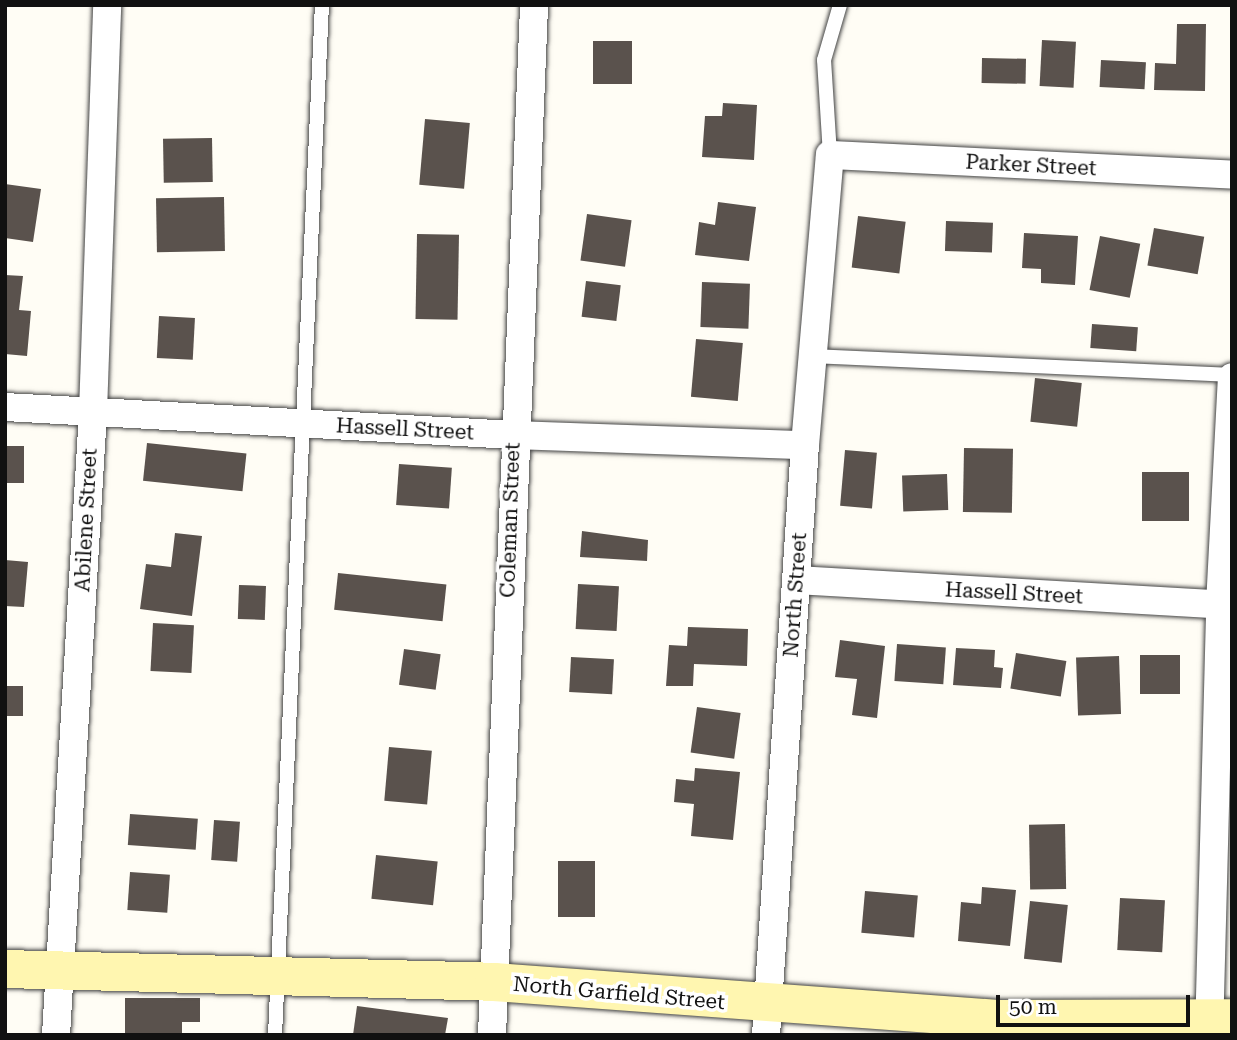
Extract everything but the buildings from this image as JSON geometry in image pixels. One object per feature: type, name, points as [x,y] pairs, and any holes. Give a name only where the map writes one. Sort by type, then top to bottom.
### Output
[{"type":"street","name":"Abilene Street","points":[[57,1035],[93,412],[107,5]]},
{"type":"street","name":"Coleman Street","points":[[492,1035],[513,435],[534,5]]},
{"type":"street","name":"Parker Street","points":[[830,155],[1232,175]]},
{"type":"street","name":"North Street","points":[[767,1020],[805,445],[830,155]]},
{"type":"street","points":[[1217,1023],[1232,376]]},
{"type":"street","name":"Hassell Street","points":[[5,407],[513,435],[805,445]]},
{"type":"street","name":"Hassell Street","points":[[797,580],[1226,605]]},
{"type":"street","name":"North Garfield Street","points":[[5,969],[494,982],[767,1020],[997,1027],[1217,1023]]},
{"type":"lane","points":[[275,1035],[321,5]]},
{"type":"lane","points":[[830,155],[824,60],[840,5]]},
{"type":"lane","points":[[813,356],[1232,376]]}]
